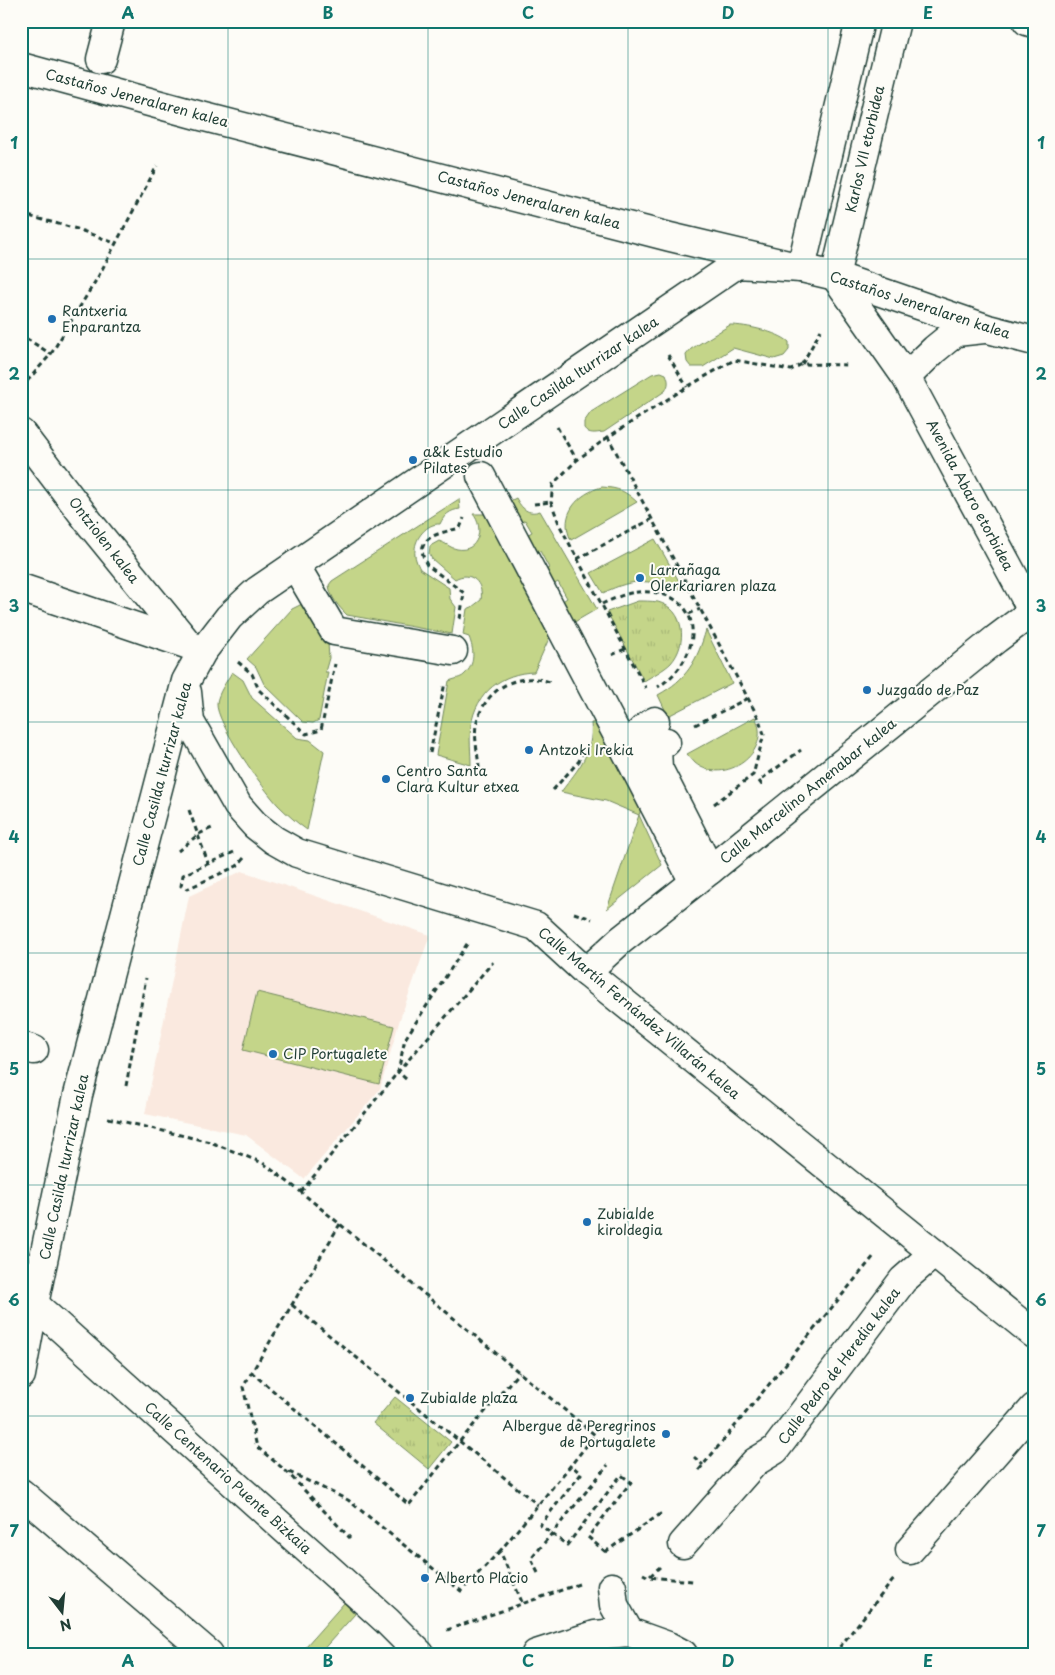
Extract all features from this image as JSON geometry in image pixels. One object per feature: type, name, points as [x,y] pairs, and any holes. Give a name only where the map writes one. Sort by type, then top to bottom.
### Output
[{"type":"street","points":[[101,59],[111,21]]},
{"type":"street","points":[[801,268],[860,21]]},
{"type":"street","name":"Karlos VII etorbidea","points":[[835,276],[896,21]]},
{"type":"street","points":[[1028,21],[1034,23]]},
{"type":"street","name":"Castaños Jeneralaren kalea","points":[[21,67],[197,115],[670,237],[835,276],[988,329],[1034,340]]},
{"type":"street","name":"Calle Casilda Iturrizar kalea","points":[[21,1375],[78,1095],[186,681],[202,652],[229,618],[257,591],[737,264],[801,268]]},
{"type":"street","name":"Avenida Abaro etorbidea","points":[[801,268],[906,377]]},
{"type":"street","name":"Avenida Abaro etorbidea","points":[[835,276],[906,377],[1033,613]]},
{"type":"street","points":[[906,377],[956,332],[988,329]]},
{"type":"street","name":"Ontziolen kalea","points":[[21,433],[92,526],[189,646],[21,588]]},
{"type":"street","points":[[481,476],[636,770],[702,876]]},
{"type":"street","points":[[294,565],[334,631],[453,651]]},
{"type":"street","name":"Calle Marcelino Amenabar kalea","points":[[586,972],[621,940],[996,639],[1033,613]]},
{"type":"street","name":"Calle Martín Fernández Villarán kalea","points":[[186,681],[190,722],[238,806],[274,840],[297,853],[536,926],[586,972],[1034,1334]]},
{"type":"street","points":[[636,770],[632,758],[633,742],[642,729],[670,730]]},
{"type":"street","points":[[670,730],[657,749],[658,768],[702,876]]},
{"type":"street","name":"Calle Pedro de Heredia kalea","points":[[683,1544],[756,1462],[775,1450],[903,1280],[934,1253]]},
{"type":"street","name":"Calle Centenario Puente Bizkaia","points":[[34,1304],[387,1621],[420,1654]]},
{"type":"street","points":[[905,1562],[1034,1408]]},
{"type":"street","points":[[21,1493],[209,1654]]},
{"type":"street","points":[[612,1587],[614,1606],[629,1632]]},
{"type":"street","points":[[536,1654],[595,1635],[629,1632],[668,1646],[683,1654]]},
{"type":"path","points":[[21,388],[51,354],[98,277],[157,166]]},
{"type":"path","points":[[21,214],[77,229],[115,243]]},
{"type":"path","points":[[802,364],[821,330]]},
{"type":"path","points":[[21,347],[27,339],[51,354]]},
{"type":"path","points":[[668,354],[688,387]]},
{"type":"path","points":[[648,693],[560,526],[551,502],[553,484],[577,460],[608,437],[734,360],[791,370],[802,364],[849,365]]},
{"type":"path","points":[[557,427],[577,460]]},
{"type":"path","points":[[608,437],[758,717],[764,734],[753,774],[713,805],[708,798]]},
{"type":"path","points":[[533,504],[551,502]]},
{"type":"path","points":[[461,608],[464,593],[428,564],[422,551],[424,542],[430,536],[460,528],[467,511]]},
{"type":"path","points":[[577,559],[652,519]]},
{"type":"path","points":[[601,604],[637,592],[662,594],[679,602],[689,614],[693,627],[690,647],[681,667],[666,682],[654,689]]},
{"type":"path","points":[[689,614],[700,609]]},
{"type":"path","points":[[610,656],[625,649]]},
{"type":"path","points":[[430,753],[453,651]]},
{"type":"path","points":[[236,661],[252,674],[259,690],[306,734],[321,730],[335,668]]},
{"type":"path","points":[[479,768],[476,727],[480,710],[494,693],[506,684],[522,679]]},
{"type":"path","points":[[670,730],[748,698]]},
{"type":"path","points":[[553,790],[579,761],[586,740]]},
{"type":"path","points":[[753,774],[759,782]]},
{"type":"path","points":[[193,821],[208,863]]},
{"type":"path","points":[[176,852],[199,834],[214,826]]},
{"type":"path","points":[[234,852],[183,875],[181,886],[187,889],[237,866]]},
{"type":"path","points":[[398,1072],[405,1039],[469,940]]},
{"type":"path","points":[[301,1192],[398,1072],[494,962]]},
{"type":"path","points":[[126,1086],[147,972]]},
{"type":"path","points":[[398,1072],[406,1080]]},
{"type":"path","points":[[107,1118],[210,1142],[263,1163],[301,1192],[595,1435],[500,1550],[461,1591],[348,1500],[286,1471]]},
{"type":"path","points":[[340,1224],[243,1387],[257,1447],[286,1471],[350,1539]]},
{"type":"path","points":[[697,1473],[874,1256]]},
{"type":"path","points":[[292,1305],[538,1504]]},
{"type":"path","points":[[251,1372],[409,1505],[519,1372]]},
{"type":"path","points":[[694,1457],[703,1465]]},
{"type":"path","points":[[570,1465],[581,1474],[540,1525],[567,1545],[621,1475],[631,1482],[588,1537],[611,1557]]},
{"type":"path","points":[[538,1574],[531,1559],[608,1465]]},
{"type":"path","points":[[605,1552],[666,1511]]},
{"type":"path","points":[[500,1550],[522,1602]]},
{"type":"path","points":[[834,1654],[905,1562]]},
{"type":"path","points":[[641,1574],[650,1577],[693,1581]]},
{"type":"path","points":[[440,1625],[448,1631],[522,1602],[586,1582]]},
{"type":"shaded area","name":"CIP Portugalete","points":[[242,871],[430,935],[400,1019],[380,1089],[304,1179],[246,1135],[145,1114],[189,896]]},
{"type":"green space","points":[[730,325],[770,332],[789,342],[789,350],[784,356],[774,359],[733,348],[703,367],[691,367],[687,362],[686,355],[691,349]]},
{"type":"green space","points":[[661,372],[666,374],[668,379],[665,391],[604,432],[590,433],[584,428],[584,422],[591,412],[652,374]]},
{"type":"green space","points":[[602,487],[621,491],[637,502],[571,540],[567,522],[573,506],[586,494]]},
{"type":"green space","points":[[516,498],[529,512],[540,511],[597,609],[571,624],[560,603],[567,598],[558,582],[551,586],[542,572],[549,568],[540,551],[534,553],[525,536],[532,532],[525,520],[520,523],[508,502]]},
{"type":"green space","points":[[459,499],[460,509],[450,512],[443,518],[440,524],[431,526],[419,536],[415,553],[420,569],[449,588],[450,599],[456,607],[452,634],[347,615],[331,594],[329,585],[332,581]]},
{"type":"green space","points":[[473,514],[485,514],[551,634],[534,672],[511,676],[501,681],[492,687],[478,703],[470,731],[471,765],[436,755],[449,681],[464,675],[471,666],[473,652],[471,642],[469,637],[463,635],[467,609],[481,600],[480,588],[471,577],[466,576],[455,579],[432,559],[429,554],[430,546],[439,541],[457,549],[470,547],[479,532],[477,520]]},
{"type":"green space","points":[[655,539],[684,590],[652,582],[634,582],[603,593],[591,573]]},
{"type":"green space","points":[[638,601],[658,602],[667,606],[674,612],[681,628],[680,646],[671,663],[644,681],[607,612]]},
{"type":"green space","points":[[304,603],[328,643],[329,658],[325,672],[328,672],[319,720],[313,723],[303,722],[264,684],[256,667],[247,659],[292,609]]},
{"type":"green space","points":[[706,630],[732,683],[668,716],[658,695],[684,676],[690,668],[699,651]]},
{"type":"green space","points":[[232,672],[243,680],[252,698],[297,738],[310,740],[324,751],[307,830],[288,815],[271,797],[242,756],[224,725],[218,712],[217,703],[221,691]]},
{"type":"green space","points":[[755,717],[759,730],[758,742],[752,753],[743,762],[732,768],[719,771],[707,769],[695,763],[687,754]]},
{"type":"green space","points":[[600,722],[644,801],[639,815],[606,801],[561,792],[584,760],[590,743],[591,723]]},
{"type":"green space","points":[[639,815],[662,865],[607,909]]},
{"type":"green space","points":[[257,992],[394,1026],[379,1084],[243,1050]]},
{"type":"green space","points":[[395,1397],[451,1442],[429,1469],[373,1423]]},
{"type":"green space","points":[[344,1603],[355,1614],[319,1654],[299,1654]]},
{"type":"place","name":"Rantxeria Enparantza","points":[[52,319]]},
{"type":"place","name":"a&k Estudio Pilates","points":[[413,460]]},
{"type":"place","name":"Larrañaga Olerkariaren plaza","points":[[640,578]]},
{"type":"place","name":"Juzgado de Paz","points":[[867,690]]},
{"type":"place","name":"Antzoki Irekia","points":[[529,750]]},
{"type":"place","name":"Centro Santa Clara Kultur etxea","points":[[386,779]]},
{"type":"place","name":"CIP Portugalete","points":[[273,1054]]},
{"type":"place","name":"Zubialde kiroldegia","points":[[587,1222]]},
{"type":"place","name":"Zubialde plaza","points":[[410,1398]]},
{"type":"place","name":"Albergue de Peregrinos de Portugalete","points":[[666,1434]]},
{"type":"place","name":"Alberto Placio","points":[[425,1578]]}]
